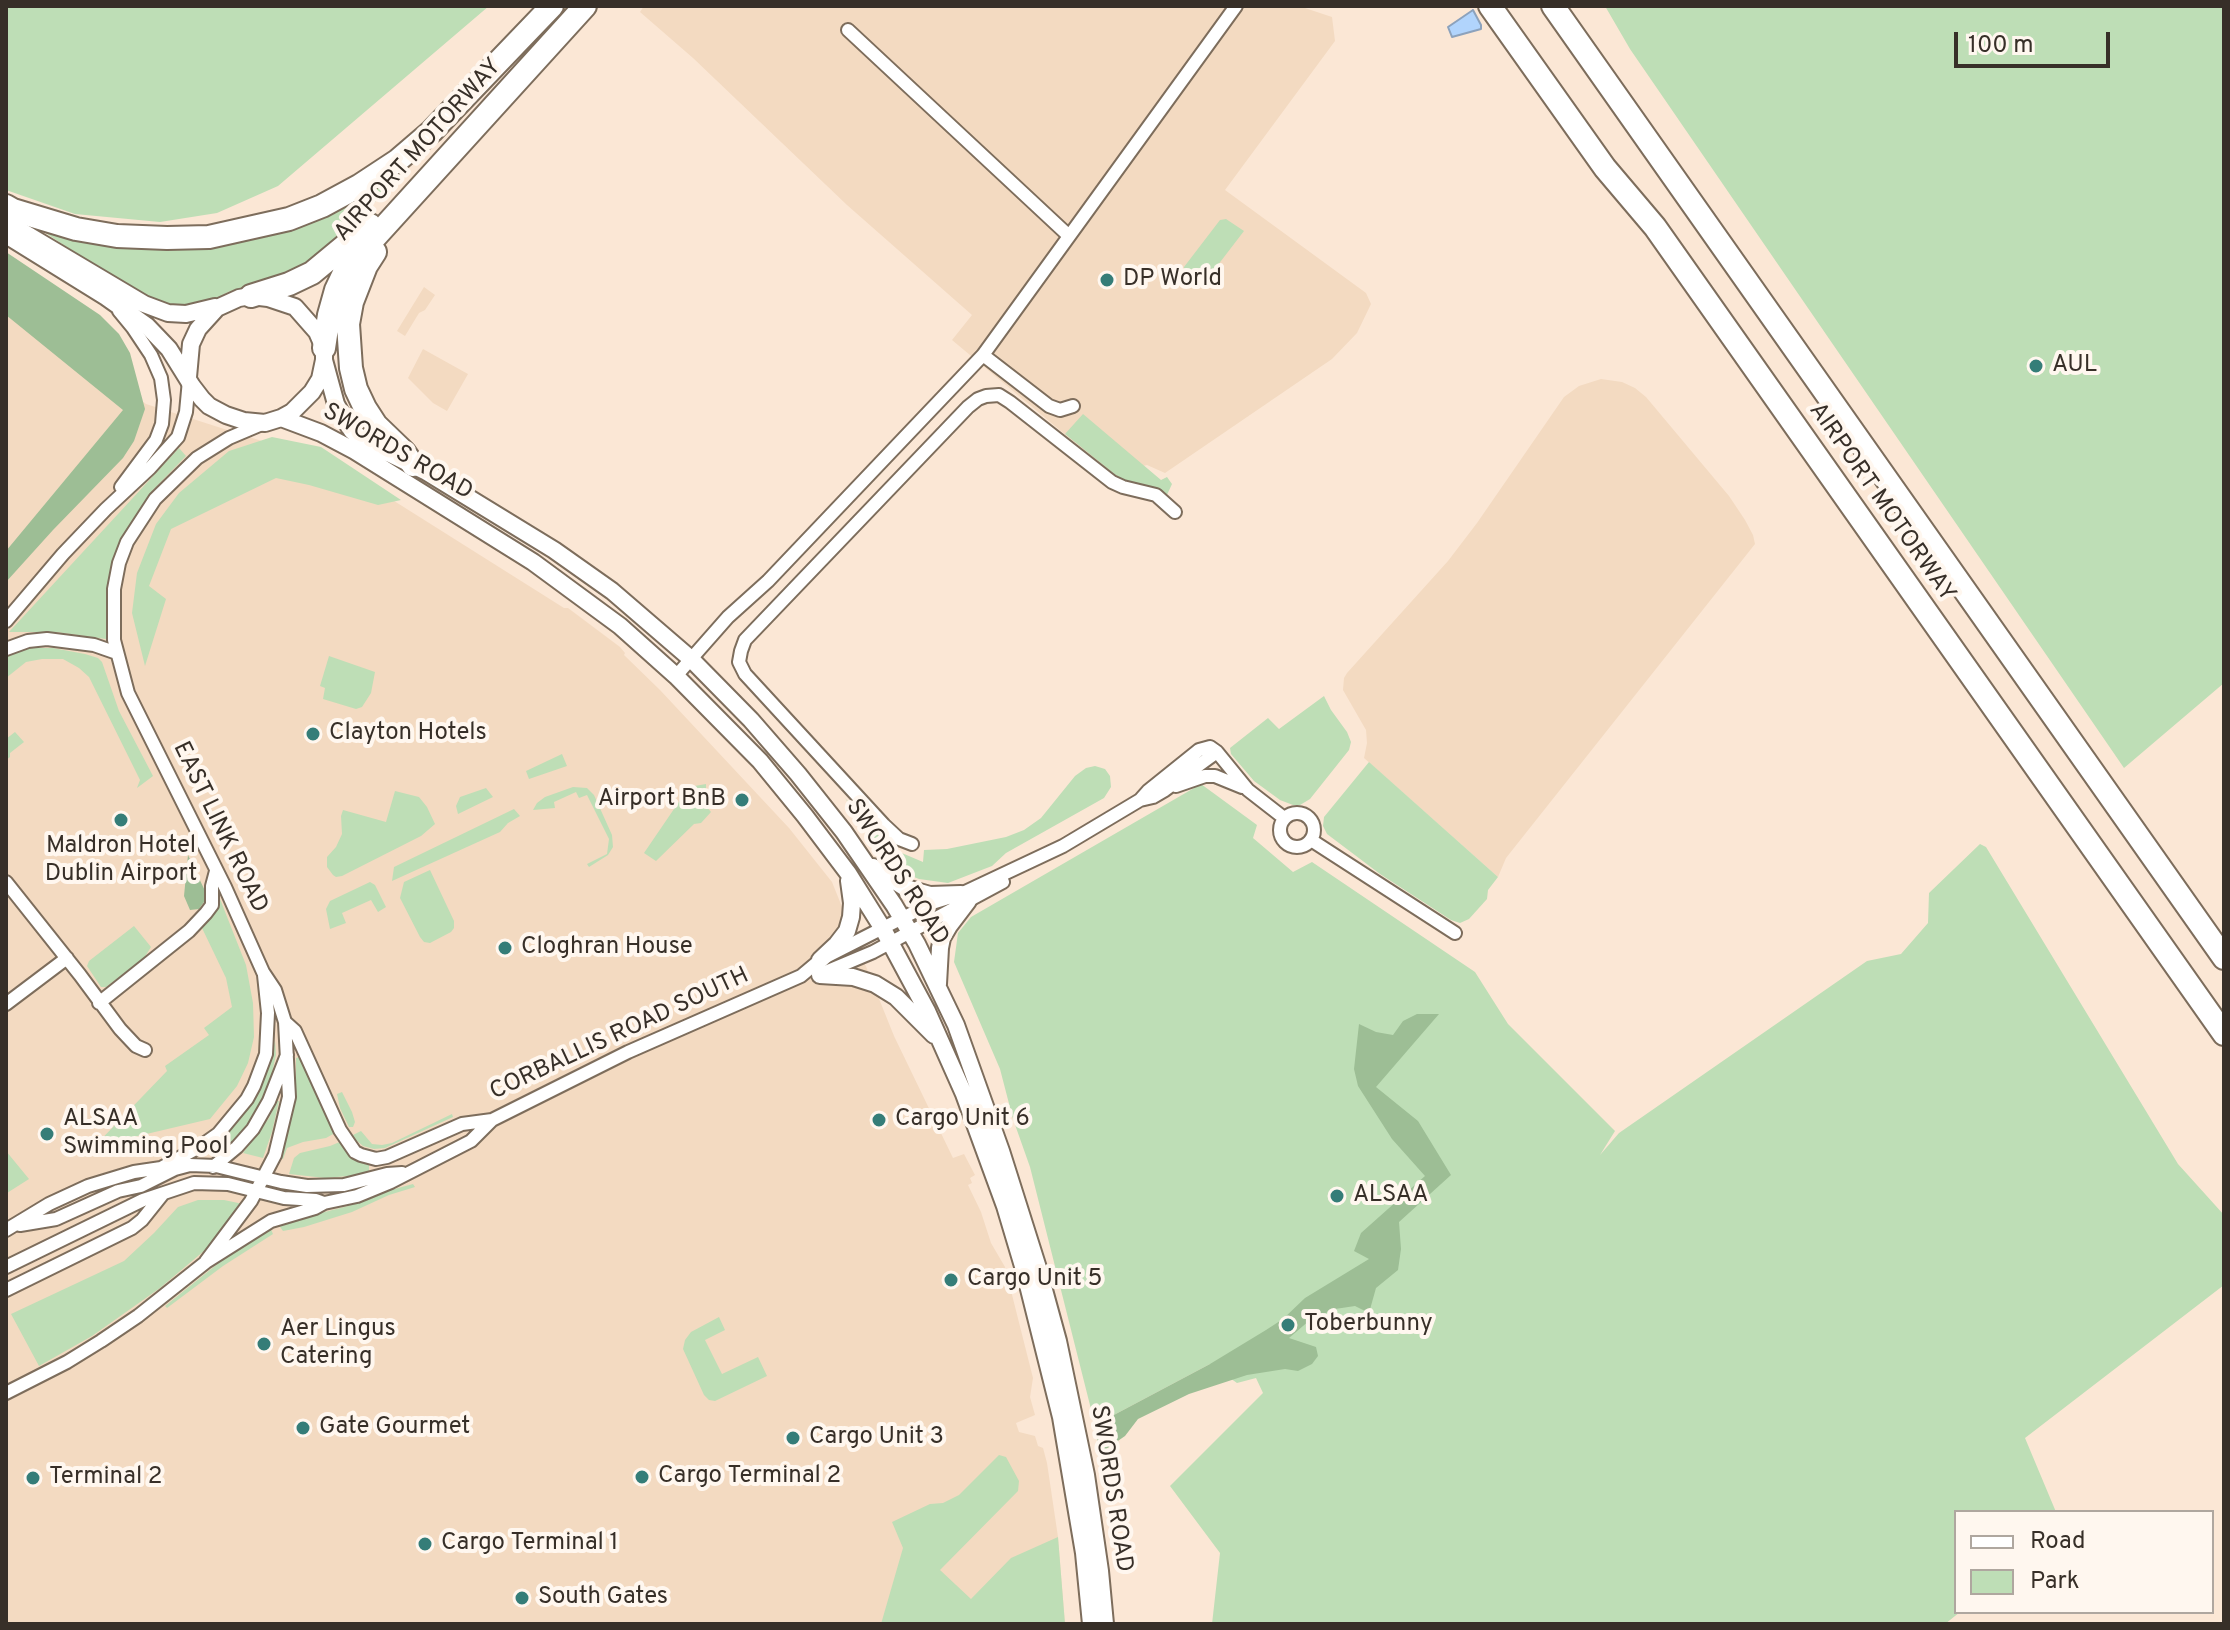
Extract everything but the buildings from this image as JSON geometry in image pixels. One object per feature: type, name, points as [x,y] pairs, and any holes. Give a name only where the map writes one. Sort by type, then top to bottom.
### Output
[{"type":"highway","points":[[6,206],[76,229],[130,237],[209,237],[289,219],[322,206],[397,161],[432,131],[552,6]]},
{"type":"highway","name":"AIRPORT MOTORWAY","points":[[251,296],[312,273],[386,211],[571,6]]},
{"type":"highway","name":"AIRPORT MOTORWAY","points":[[324,354],[332,303],[344,273],[585,6]]},
{"type":"highway","name":"AIRPORT MOTORWAY","points":[[1490,6],[1605,168],[1655,227],[2224,1034]]},
{"type":"highway","points":[[1502,6],[1655,227]]},
{"type":"highway","points":[[1553,6],[1636,122]]},
{"type":"highway","points":[[1563,6],[1636,122]]},
{"type":"highway","name":"AIRPORT MOTORWAY","points":[[1636,122],[2224,958]]},
{"type":"highway","points":[[413,465],[376,425],[356,389],[348,344],[348,324],[352,302],[366,266],[420,189]]},
{"type":"highway","points":[[2083,835],[2224,1052]]},
{"type":"main road","points":[[6,214],[110,292]]},
{"type":"main road","points":[[6,222],[88,272],[110,292],[134,316],[159,337],[209,406],[244,421],[273,420],[292,412],[320,379],[324,354],[317,332],[295,307],[251,296],[186,314],[168,313],[110,292],[6,235]]},
{"type":"main road","points":[[188,379],[191,344],[198,329],[224,304]]},
{"type":"main road","name":"SWORDS ROAD","points":[[324,354],[336,404],[352,431],[554,550],[612,591],[691,659],[775,747],[821,802],[865,861],[906,925],[938,986],[966,1052],[1038,1268],[1058,1341],[1086,1475],[1105,1624]]},
{"type":"main road","name":"SWORDS ROAD","points":[[273,420],[321,433],[343,445],[533,562],[601,610],[676,676],[780,784],[848,873],[887,936],[941,1041],[992,1169],[1025,1273],[1061,1417],[1084,1553],[1091,1624]]},
{"type":"main road","points":[[865,861],[904,887],[930,895],[964,898],[942,938],[938,986]]},
{"type":"main road","points":[[848,873],[852,903],[847,931],[820,967],[875,984],[896,997],[941,1041]]},
{"type":"street","points":[[676,676],[728,617],[768,581],[983,355],[1236,6]]},
{"type":"street","points":[[848,30],[1069,236]]},
{"type":"street","points":[[106,509],[156,440],[162,424],[164,400],[161,378],[151,355],[110,292]]},
{"type":"street","points":[[983,355],[1049,406],[1060,410],[1073,406]]},
{"type":"street","points":[[6,621],[106,509],[178,437],[185,421],[188,379]]},
{"type":"street","points":[[912,844],[899,839],[884,825],[745,674],[739,662],[745,640],[968,407],[986,396],[999,395],[1112,482],[1156,495],[1175,512]]},
{"type":"street","name":"EAST LINK ROAD","points":[[264,1177],[275,1155],[289,1097],[285,1022],[275,990],[263,972],[225,887],[128,693],[114,640],[114,589],[127,542],[155,499],[197,458],[229,438],[273,420]]},
{"type":"street","points":[[6,649],[28,641],[47,639],[94,645],[117,653]]},
{"type":"street","points":[[1140,800],[1199,750],[1210,747],[1248,790],[1284,818]]},
{"type":"street","points":[[1140,800],[1165,790],[1217,752]]},
{"type":"street","points":[[1165,790],[1205,776],[1215,776],[1248,790]]},
{"type":"street","name":"CORBALLIS ROAD SOUTH","points":[[6,1393],[101,1341],[206,1262],[271,1221],[367,1192],[471,1141],[492,1120],[628,1052],[887,936],[932,903],[964,898],[1063,846],[1140,800]]},
{"type":"street","points":[[1294,813],[1306,815],[1313,824],[1311,840],[1302,847],[1286,844],[1280,834],[1284,818],[1294,813]]},
{"type":"street","points":[[1311,840],[1455,933]]},
{"type":"street","points":[[99,1003],[189,931],[206,913],[212,905],[216,871]]},
{"type":"street","points":[[6,882],[99,1003],[136,1046],[145,1050]]},
{"type":"street","points":[[6,1004],[67,958]]},
{"type":"street","points":[[9,1228],[49,1204],[88,1186],[134,1172],[161,1168],[218,1134],[247,1099],[261,1069],[268,1036],[263,972]]},
{"type":"street","name":"EAST LINK ROAD","points":[[285,1022],[295,1031],[343,1136],[361,1155],[376,1159],[387,1157],[462,1124],[492,1120]]},
{"type":"street","points":[[179,1187],[216,1166],[237,1147],[262,1116],[287,1055]]},
{"type":"street","points":[[9,1228],[56,1219],[118,1191],[141,1186],[190,1165],[216,1166],[287,1183],[325,1186],[408,1172]]},
{"type":"street","name":"CORBALLIS ROAD SOUTH","points":[[206,1262],[242,1215],[264,1177]]},
{"type":"street","points":[[6,1267],[122,1210],[194,1183],[219,1182],[284,1198],[324,1203]]},
{"type":"street","points":[[6,1290],[132,1228],[163,1193]]},
{"type":"shaded area","points":[[644,6],[1299,6],[1332,17],[1335,41],[1225,190],[1366,293],[1371,304],[1357,333],[1332,359],[1165,473],[1147,465],[1116,477],[952,340],[972,315],[847,205],[693,58],[640,12]]},
{"type":"shaded area","points":[[424,287],[435,295],[405,336],[397,331]]},
{"type":"shaded area","points":[[6,298],[146,404],[337,465],[568,608],[620,647],[624,655],[789,828],[832,882],[894,1036],[953,1158],[964,1154],[975,1175],[968,1185],[991,1243],[1005,1267],[1033,1378],[1030,1397],[1035,1415],[1016,1423],[1019,1432],[1035,1436],[1038,1446],[1043,1448],[1047,1463],[1058,1537],[1065,1624],[6,1624]]},
{"type":"shaded area","points":[[423,349],[468,374],[447,411],[433,403],[408,378]]},
{"type":"shaded area","points":[[1601,379],[1622,382],[1646,397],[1729,496],[1745,520],[1755,544],[1506,858],[1498,877],[1364,758],[1366,730],[1343,690],[1344,678],[1448,561],[1564,397],[1579,386]]},
{"type":"green space","points":[[6,6],[489,6],[278,186],[217,213],[160,222],[75,214],[6,190]]},
{"type":"green space","name":"AUL","points":[[1605,6],[2224,6],[2224,683],[2124,768],[1630,49]]},
{"type":"green space","points":[[414,159],[343,237],[311,266],[228,292],[208,303],[178,308],[142,297],[38,228],[230,238]]},
{"type":"green space","points":[[1226,219],[1244,231],[1201,287],[1184,273],[1184,267],[1220,220]]},
{"type":"green space","points":[[6,252],[100,315],[119,334],[130,353],[145,409],[134,441],[123,458],[6,582],[6,551],[123,410],[6,315]]},
{"type":"green space","points":[[1083,414],[1161,480],[1167,477],[1172,484],[1166,497],[1162,492],[1123,481],[1065,434]]},
{"type":"green space","points":[[272,437],[321,447],[401,500],[378,505],[276,478],[171,529],[149,586],[166,599],[145,666],[132,613],[137,573],[156,524],[179,493],[229,451]]},
{"type":"green space","points":[[179,448],[186,456],[151,492],[123,535],[107,590],[106,639],[56,632],[9,632]]},
{"type":"green space","points":[[30,648],[53,648],[85,654],[102,662],[119,711],[153,776],[137,788],[140,780],[89,677],[79,668],[63,659],[42,659],[26,662],[6,678],[6,657]]},
{"type":"green space","points":[[329,656],[375,672],[371,693],[362,707],[356,709],[323,699],[325,688],[320,686]]},
{"type":"green space","points":[[1324,696],[1347,732],[1351,742],[1349,750],[1310,799],[1293,805],[1280,800],[1254,781],[1231,754],[1230,748],[1268,718],[1279,729]]},
{"type":"green space","points":[[15,732],[24,742],[6,760],[6,739]]},
{"type":"green space","points":[[562,754],[567,766],[529,779],[526,771]]},
{"type":"green space","points":[[1369,762],[1498,877],[1488,890],[1487,899],[1469,919],[1460,923],[1451,920],[1380,874],[1327,834],[1323,826],[1324,817]]},
{"type":"green space","points":[[1095,766],[1105,769],[1110,776],[1111,787],[1104,798],[1006,853],[992,866],[948,883],[919,879],[889,862],[845,798],[890,848],[923,862],[924,850],[947,849],[1006,837],[1024,830],[1041,818],[1075,776]]},
{"type":"green space","points":[[706,784],[706,789],[698,796],[711,812],[656,861],[644,853],[689,787]]},
{"type":"green space","name":"ALSAA","points":[[1201,784],[1257,825],[1253,838],[1293,872],[1312,862],[1475,972],[1508,1024],[1615,1131],[1600,1155],[1619,1133],[1867,961],[1901,954],[1928,923],[1929,893],[1980,844],[1986,847],[2178,1164],[2224,1215],[2224,1285],[2025,1438],[2055,1510],[1954,1510],[1954,1614],[1958,1614],[1945,1624],[1212,1624],[1220,1553],[1170,1486],[1263,1393],[1256,1378],[1237,1383],[1210,1364],[1095,1425],[1030,1167],[1000,1069],[954,962],[958,933],[971,917]]},
{"type":"green space","points":[[573,787],[587,788],[594,795],[612,835],[613,847],[608,855],[589,867],[587,864],[607,854],[609,839],[587,795],[579,798],[576,792],[554,802],[555,808],[533,810],[545,797]]},
{"type":"green space","points":[[486,788],[493,797],[458,814],[456,806],[460,797]]},
{"type":"green space","points":[[395,791],[419,797],[435,824],[421,836],[342,876],[333,875],[327,867],[327,857],[342,834],[343,810],[386,822]]},
{"type":"green space","points":[[514,809],[520,816],[500,832],[392,881],[394,867]]},
{"type":"green space","points":[[188,855],[206,893],[199,909],[190,910],[184,896]]},
{"type":"green space","points":[[430,870],[454,921],[454,928],[430,943],[420,937],[400,898],[404,882]]},
{"type":"green space","points":[[370,882],[375,885],[386,907],[378,912],[371,900],[342,913],[346,923],[330,929],[326,909],[330,901]]},
{"type":"green space","points":[[220,899],[246,965],[253,1003],[254,1037],[248,1063],[237,1086],[210,1119],[121,1140],[89,1152],[167,1071],[165,1066],[209,1035],[204,1028],[232,1007],[226,978],[202,928],[213,916]]},
{"type":"green space","points":[[134,926],[151,947],[144,958],[106,987],[101,987],[87,966],[89,961]]},
{"type":"green space","points":[[1417,1014],[1439,1014],[1376,1087],[1418,1121],[1451,1175],[1399,1222],[1401,1249],[1398,1270],[1376,1288],[1369,1313],[1355,1306],[1335,1309],[1310,1320],[1289,1338],[1316,1347],[1318,1356],[1312,1364],[1298,1371],[1285,1369],[1247,1375],[1189,1394],[1138,1419],[1125,1436],[1099,1454],[1095,1425],[1210,1364],[1283,1319],[1305,1298],[1369,1259],[1354,1251],[1361,1233],[1425,1176],[1392,1139],[1358,1086],[1354,1069],[1359,1024],[1393,1035],[1403,1021]]},
{"type":"green space","points":[[275,1040],[276,1055],[270,1082],[258,1109],[229,1145],[220,1141],[209,1148],[240,1118],[252,1101],[272,1057]]},
{"type":"green space","points":[[299,1057],[335,1133],[287,1148],[283,1159],[279,1158],[292,1113],[296,1058]]},
{"type":"green space","points":[[342,1092],[352,1112],[353,1127],[349,1127],[340,1108],[337,1094]]},
{"type":"green space","points":[[277,1101],[272,1132],[263,1158],[243,1153],[269,1118]]},
{"type":"green space","points":[[452,1114],[453,1117],[385,1148],[363,1146],[353,1135],[361,1131],[372,1144],[392,1143]]},
{"type":"green space","points":[[342,1141],[351,1154],[369,1165],[369,1172],[325,1178],[289,1174],[294,1158],[300,1153]]},
{"type":"green space","points":[[6,1151],[29,1179],[7,1193],[6,1197]]},
{"type":"green space","points":[[413,1184],[415,1187],[352,1212],[304,1227],[283,1231],[278,1224],[348,1206]]},
{"type":"green space","points":[[198,1200],[243,1204],[211,1245],[160,1288],[92,1336],[39,1366],[11,1314],[124,1261],[178,1207]]},
{"type":"green space","points":[[270,1227],[273,1234],[167,1308],[165,1306],[241,1245]]},
{"type":"green space","points":[[719,1317],[725,1330],[705,1340],[722,1374],[758,1357],[767,1376],[715,1401],[704,1395],[683,1349],[691,1332]]},
{"type":"green space","points":[[999,1455],[1006,1457],[1019,1481],[1018,1491],[940,1570],[971,1599],[1011,1558],[1058,1537],[1065,1624],[881,1624],[903,1548],[892,1522],[930,1504],[943,1503],[959,1495]]},
{"type":"water","points":[[1473,10],[1481,29],[1452,37],[1448,27]]},
{"type":"place","name":"DP World","points":[[1107,280]]},
{"type":"place","name":"AUL","points":[[2036,366]]},
{"type":"place","name":"Clayton Hotels","points":[[313,734]]},
{"type":"place","name":"Airport BnB","points":[[742,800]]},
{"type":"place","name":"Maldron Hotel Dublin Airport","points":[[121,820]]},
{"type":"place","name":"Cloghran House","points":[[505,948]]},
{"type":"place","name":"Cargo Unit 6","points":[[879,1120]]},
{"type":"place","name":"ALSAA Swimming Pool","points":[[47,1134]]},
{"type":"place","name":"ALSAA","points":[[1337,1196]]},
{"type":"place","name":"Cargo Unit 5","points":[[951,1280]]},
{"type":"place","name":"Toberbunny","points":[[1288,1325]]},
{"type":"place","name":"Aer Lingus Catering","points":[[264,1344]]},
{"type":"place","name":"Gate Gourmet","points":[[303,1428]]},
{"type":"place","name":"Cargo Unit 3","points":[[793,1438]]},
{"type":"place","name":"Cargo Terminal 2","points":[[642,1477]]},
{"type":"place","name":"Terminal 2","points":[[33,1478]]},
{"type":"place","name":"Cargo Terminal 1","points":[[425,1544]]},
{"type":"place","name":"South Gates","points":[[522,1598]]}]
